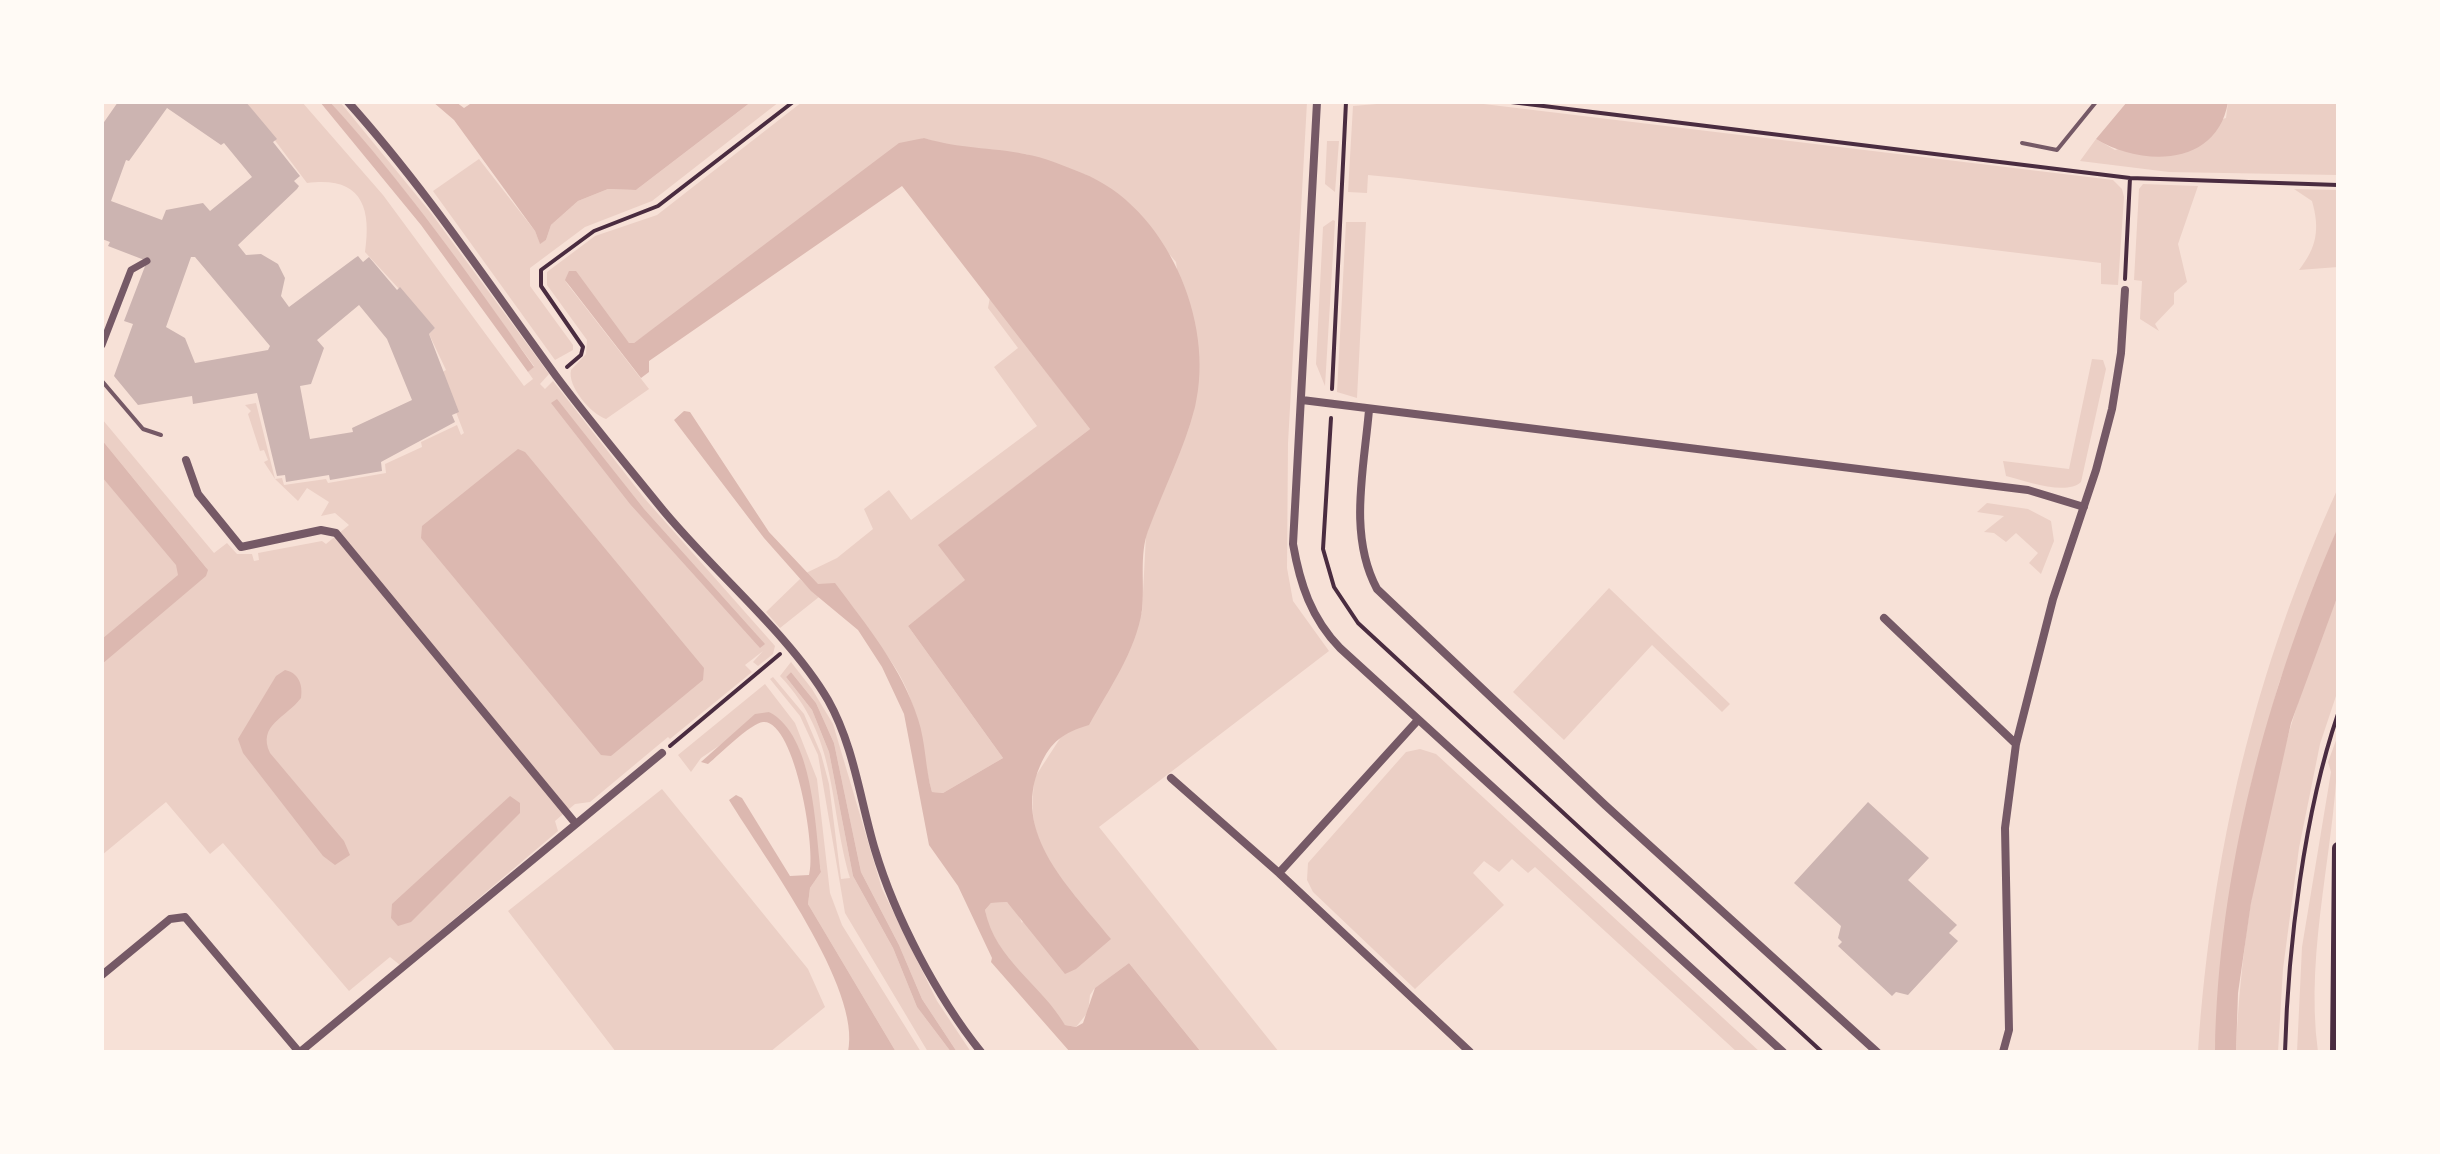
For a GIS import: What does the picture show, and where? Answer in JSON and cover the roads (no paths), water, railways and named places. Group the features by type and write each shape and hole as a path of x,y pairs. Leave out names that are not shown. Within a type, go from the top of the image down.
{"main road":[{"path":"2336,1052 2338,848"}],"street":[{"path":"348,102 384,142 489,280 556,376 664,512 788,647 826,697 844,732 875,852 896,906 959,1025 981,1052"},
{"path":"1317,102 1293,544 1305,595 1324,632 1779,1050"},
{"path":"102,345 131,270 147,261"},
{"path":"2003,1052 2009,1030 2005,828 2016,744 2053,599 2112,409 2121,353 2125,290"},
{"path":"1302,400 2028,490 2084,507"},
{"path":"1369,410 1361,547 1366,569 1377,589 1605,805 1877,1052"},
{"path":"186,460 198,494 241,547 321,530 336,533 576,824"},
{"path":"1884,618 2016,744"},
{"path":"1279,873 1418,720"},
{"path":"102,975 170,919 185,917 300,1052 662,753"},
{"path":"1171,778 1279,873 1470,1052"}],"lane":[{"path":"2022,143 2057,150 2096,102"},
{"path":"102,381 143,429 161,435"}]}
